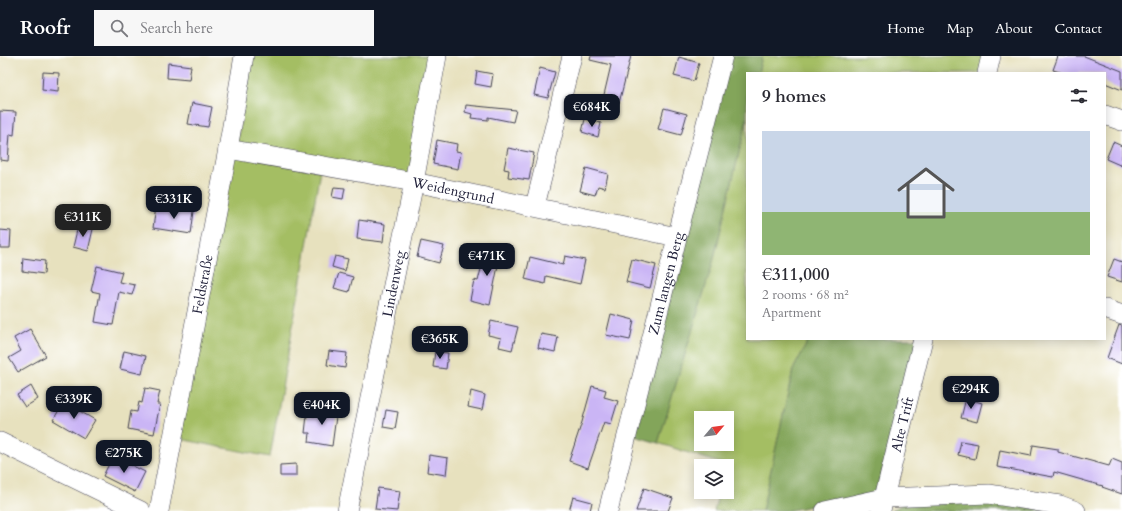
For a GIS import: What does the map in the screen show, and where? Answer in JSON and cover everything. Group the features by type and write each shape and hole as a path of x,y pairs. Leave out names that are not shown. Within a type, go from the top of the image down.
{"street":[{"name":"Feldstraße","path":"159,511 228,149 244,56"},
{"name":"Lindenweg","path":"347,511 414,182 437,56"},
{"path":"535,206 572,56"},
{"name":"Zum langen Berg","path":"608,511 723,56"},
{"path":"1106,115 1122,121"},
{"name":"Weidengrund","path":"228,149 414,182 535,206 677,237"},
{"path":"1106,309 1122,315"},
{"name":"Alte Trift","path":"883,504 922,340"},
{"path":"0,442 142,511"},
{"path":"825,511 989,494 1060,505 1076,511"}],"green space":[{"path":"253,56 431,56 410,176 236,146"},
{"path":"723,56 762,56 758,72 746,72 746,123 713,262 658,443 631,435"},
{"path":"762,56 991,56 987,72 758,72"},
{"path":"746,123 746,340 808,340 793,370 762,511 714,511 717,499 734,499 734,459 707,459 658,443 713,262"},
{"path":"234,153 320,171 270,457 175,438"},
{"path":"808,340 920,340 876,494 786,511 762,511 793,370"},
{"path":"990,501 1052,511 891,511 903,504"}],"building":[{"path":"591,56 631,56 619,103 603,99 611,65 590,60"},
{"path":"1058,56 1084,56 1122,71 1122,90 1106,83 1106,72 1060,72 1053,70"},
{"path":"679,57 699,63 694,81 674,76"},
{"path":"168,63 191,66 189,80 167,78"},
{"path":"540,68 555,72 548,98 534,95"},
{"path":"477,71 493,74 491,87 475,84"},
{"path":"43,72 59,73 58,92 42,90"},
{"path":"192,103 212,107 208,127 188,124"},
{"path":"466,105 516,110 513,122 488,117 488,120 471,118 472,114 465,112"},
{"path":"664,108 687,114 681,135 658,129"},
{"path":"0,111 16,112 14,135 10,134 8,161 0,160"},
{"path":"585,119 601,123 598,137 582,132"},
{"path":"437,140 457,144 456,151 461,152 458,169 433,164"},
{"path":"1113,142 1122,146 1122,166 1106,159"},
{"path":"508,148 534,153 529,180 508,177 509,170 504,169"},
{"path":"586,168 608,174 605,188 598,186 595,195 580,191"},
{"path":"334,187 345,188 343,199 332,197"},
{"path":"156,206 194,211 191,234 153,228"},
{"path":"359,220 385,224 383,242 357,239"},
{"path":"78,226 93,229 88,251 73,247"},
{"path":"0,230 11,231 10,248 0,248"},
{"path":"421,241 444,246 439,263 417,257"},
{"path":"486,249 505,254 502,267 498,266 490,305 470,300 474,280 478,281"},
{"path":"335,256 348,259 345,271 332,267"},
{"path":"565,256 585,260 580,284 546,276 545,284 525,279 530,257 563,265"},
{"path":"23,258 45,261 44,274 22,271"},
{"path":"632,259 656,265 650,288 626,282"},
{"path":"1114,259 1122,262 1122,282 1107,277"},
{"path":"97,266 122,272 119,282 135,285 132,295 119,292 113,325 95,322 100,293 91,291"},
{"path":"339,273 353,277 349,292 334,288"},
{"path":"611,314 634,320 630,340 606,335"},
{"path":"491,321 518,327 512,350 499,347 501,338 488,335"},
{"path":"1119,325 1122,326 1122,364 1107,358"},
{"path":"30,329 46,356 18,372 9,358 21,351 14,338"},
{"path":"541,334 558,337 555,352 538,348"},
{"path":"124,351 146,356 142,374 120,369"},
{"path":"329,351 347,353 345,368 327,365"},
{"path":"435,351 448,353 446,369 433,367"},
{"path":"31,386 38,399 25,407 17,395"},
{"path":"592,386 606,390 604,397 618,401 611,424 604,422 588,468 569,461"},
{"path":"145,388 160,391 157,404 160,404 154,434 128,429 131,411 137,412 139,402 142,403"},
{"path":"471,391 485,395 482,410 468,407"},
{"path":"966,398 982,403 977,422 961,418"},
{"path":"64,402 95,420 84,438 53,420"},
{"path":"317,406 337,409 332,446 309,442 310,433 305,433 307,415 315,416"},
{"path":"386,410 398,412 395,429 383,427"},
{"path":"961,441 978,444 975,459 958,455"},
{"path":"1033,445 1058,449 1058,452 1109,466 1112,459 1122,463 1122,494 1102,487 1103,486 1054,472 1053,477 997,467 1000,450 1031,456"},
{"path":"429,455 448,458 446,475 427,472"},
{"path":"113,456 145,472 135,492 103,476"},
{"path":"296,464 296,476 280,476 280,465"},
{"path":"378,488 400,491 397,511 375,509"},
{"path":"644,488 673,498 668,511 636,511"},
{"path":"573,497 592,502 590,511 569,511"}]}
